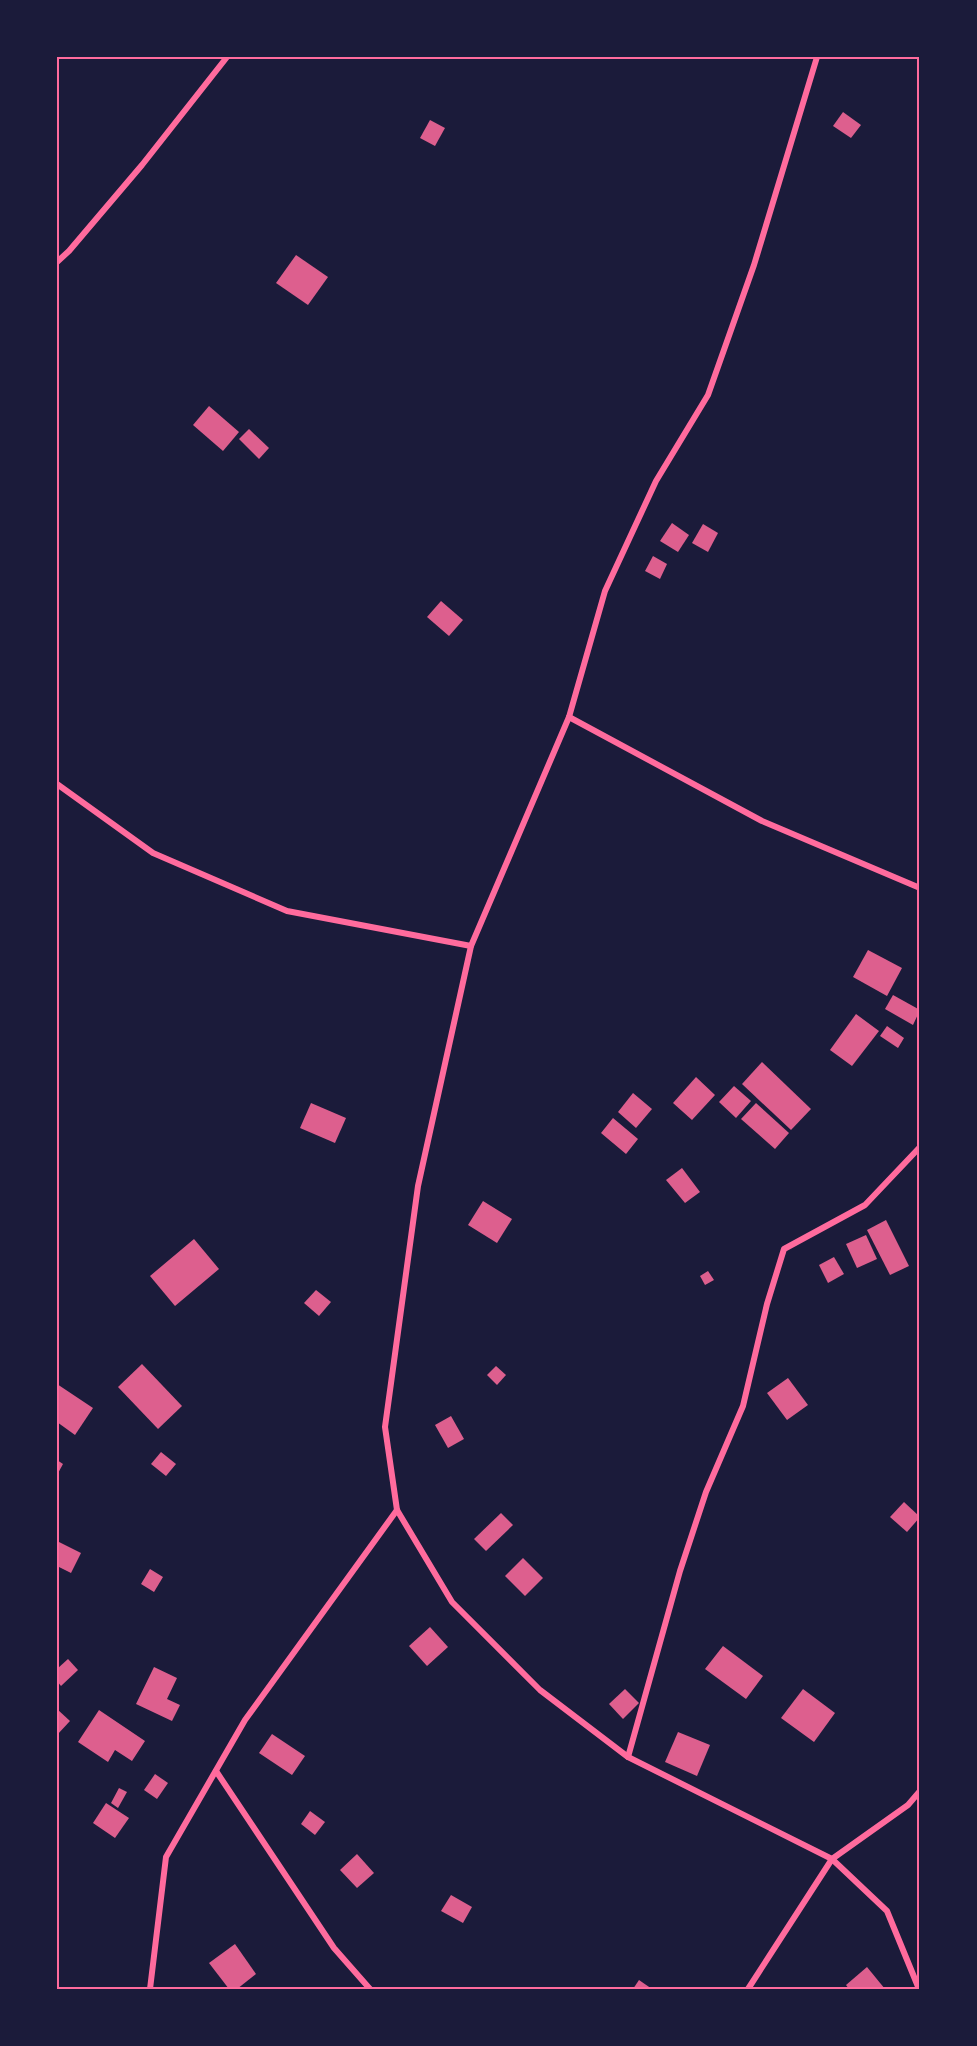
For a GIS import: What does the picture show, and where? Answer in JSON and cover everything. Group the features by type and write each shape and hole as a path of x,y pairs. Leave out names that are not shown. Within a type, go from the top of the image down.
{"street":[{"path":"57,262 142,165 227,57"},
{"path":"817,57 754,265 708,395 656,481 605,591 569,717 471,946 418,1186 385,1427 397,1510 452,1602 540,1690 628,1757 832,1859 887,1911 919,1989"},
{"path":"569,717 762,821 920,888"},
{"path":"57,784 153,853 287,911 471,946"},
{"path":"628,1757 687,1548 706,1492 742,1406 767,1304 784,1250 865,1205 920,1147"},
{"path":"150,1989 166,1857 245,1720 397,1510"},
{"path":"216,1771 334,1948 370,1989"},
{"path":"748,1989 832,1859 908,1805 920,1791"}],"building":[{"path":"843,112 861,125 851,138 833,126"},
{"path":"430,120 445,128 435,146 420,138"},
{"path":"296,255 328,277 308,305 276,283"},
{"path":"209,406 239,432 223,451 193,425"},
{"path":"249,429 269,448 259,459 239,439"},
{"path":"672,523 689,535 678,552 660,541"},
{"path":"703,524 718,533 708,552 692,543"},
{"path":"653,556 667,564 660,579 645,571"},
{"path":"441,601 463,620 449,636 427,617"},
{"path":"868,950 902,968 887,996 853,977"},
{"path":"893,995 920,1010 913,1025 885,1009"},
{"path":"856,1014 879,1031 852,1066 830,1050"},
{"path":"887,1026 904,1038 898,1048 880,1036"},
{"path":"762,1062 811,1109 791,1130 742,1084"},
{"path":"696,1077 715,1095 692,1120 673,1103"},
{"path":"734,1086 751,1101 736,1118 719,1102"},
{"path":"633,1093 652,1109 636,1128 618,1112"},
{"path":"311,1103 346,1118 335,1143 300,1128"},
{"path":"756,1103 789,1133 775,1149 741,1119"},
{"path":"613,1118 638,1139 626,1154 601,1133"},
{"path":"682,1168 700,1192 685,1203 666,1180"},
{"path":"483,1201 512,1219 497,1243 468,1225"},
{"path":"886,1220 909,1266 890,1275 867,1230"},
{"path":"866,1235 877,1259 857,1268 846,1244"},
{"path":"194,1239 219,1269 175,1306 150,1276"},
{"path":"834,1257 844,1274 828,1283 819,1265"},
{"path":"708,1271 714,1280 705,1285 700,1276"},
{"path":"316,1290 331,1302 319,1316 304,1303"},
{"path":"142,1364 182,1406 158,1429 118,1387"},
{"path":"496,1366 506,1375 497,1385 487,1375"},
{"path":"788,1378 808,1405 787,1420 767,1393"},
{"path":"57,1384 93,1408 75,1435 57,1422"},
{"path":"451,1416 464,1439 448,1448 435,1425"},
{"path":"161,1452 176,1464 166,1476 151,1464"},
{"path":"57,1460 63,1464 57,1475"},
{"path":"904,1502 920,1517 907,1532 890,1517"},
{"path":"501,1513 513,1525 486,1551 474,1539"},
{"path":"57,1541 81,1553 71,1573 57,1566"},
{"path":"523,1558 543,1578 525,1596 505,1576"},
{"path":"150,1569 163,1577 154,1592 141,1584"},
{"path":"430,1627 448,1647 427,1666 409,1646"},
{"path":"723,1646 763,1676 746,1699 705,1669"},
{"path":"68,1659 78,1670 61,1686 57,1681 57,1669"},
{"path":"154,1667 177,1678 167,1699 180,1705 172,1721 136,1704"},
{"path":"625,1689 639,1703 623,1719 609,1704"},
{"path":"803,1689 835,1713 814,1742 781,1718"},
{"path":"57,1709 70,1721 57,1735"},
{"path":"99,1710 145,1741 132,1761 115,1750 108,1762 78,1742"},
{"path":"678,1732 710,1745 697,1776 665,1762"},
{"path":"272,1734 305,1756 292,1775 259,1753"},
{"path":"155,1774 168,1783 157,1799 144,1790"},
{"path":"119,1788 127,1792 118,1808 111,1803"},
{"path":"106,1803 129,1818 115,1838 93,1823"},
{"path":"310,1811 325,1822 315,1835 301,1824"},
{"path":"357,1854 374,1873 357,1888 340,1870"},
{"path":"451,1895 472,1907 463,1923 441,1911"},
{"path":"235,1944 256,1974 237,1989 229,1989 209,1963"},
{"path":"867,1967 885,1989 849,1989 846,1985"},
{"path":"639,1980 652,1989 633,1989"}]}
